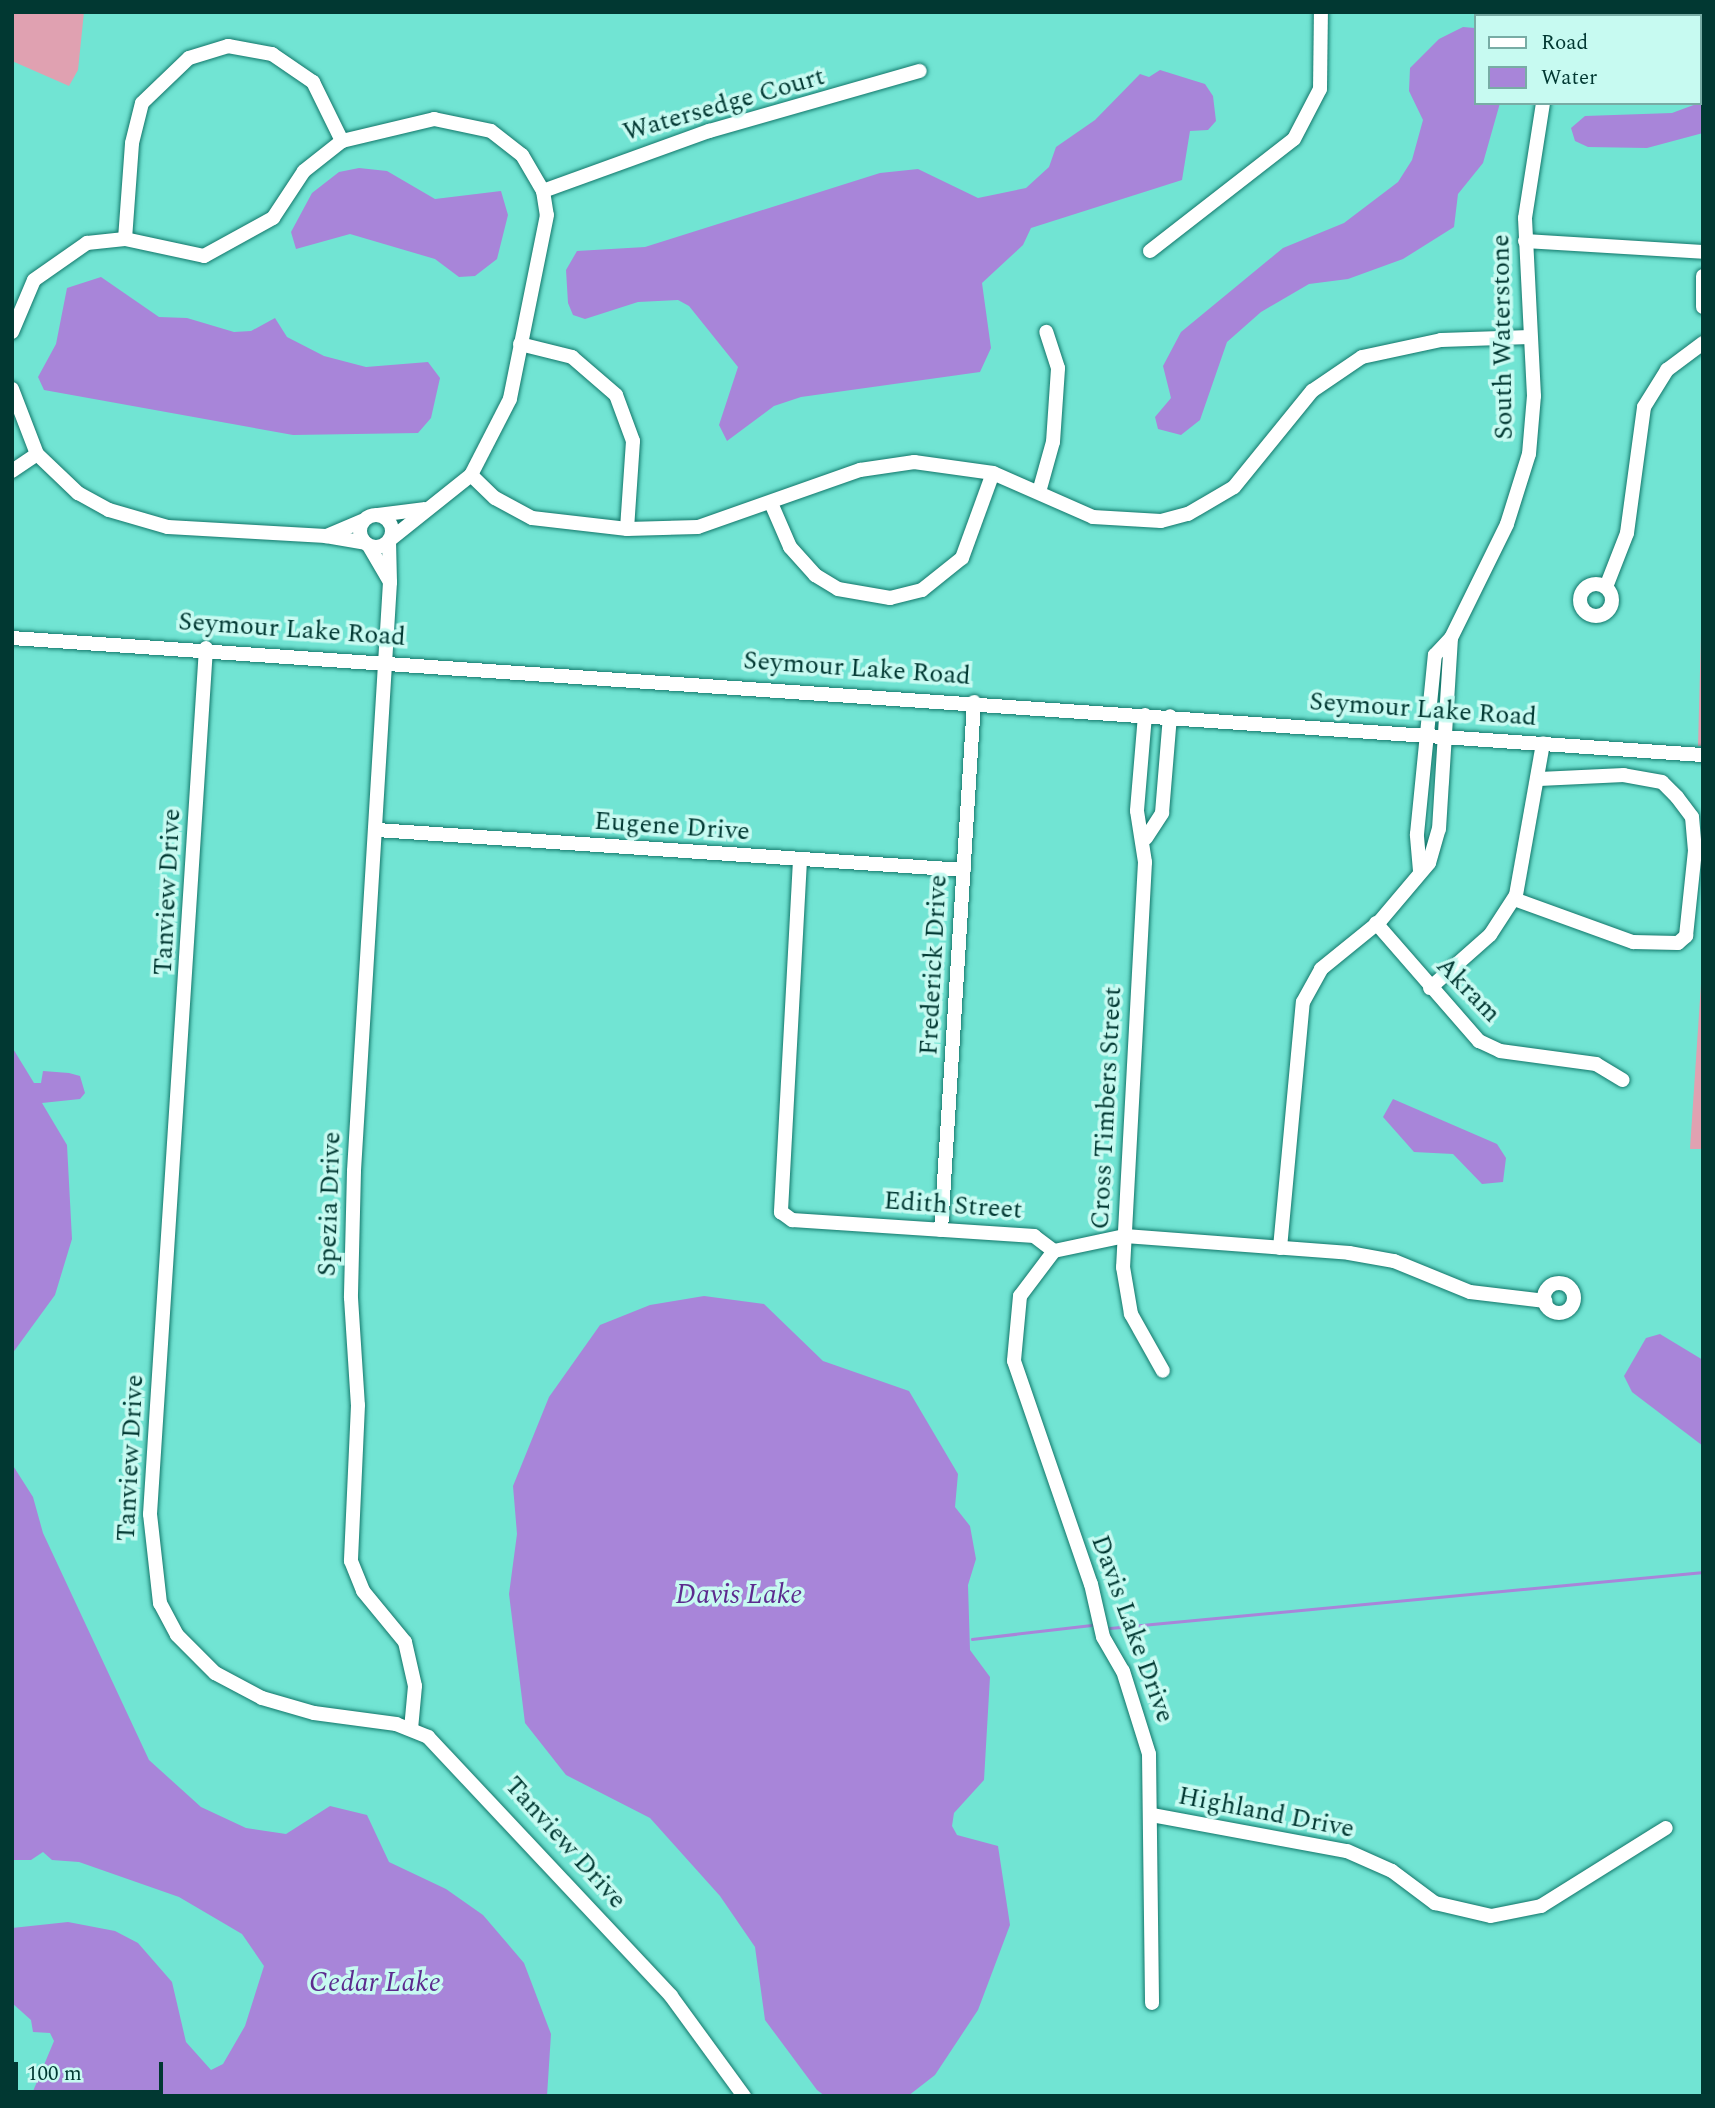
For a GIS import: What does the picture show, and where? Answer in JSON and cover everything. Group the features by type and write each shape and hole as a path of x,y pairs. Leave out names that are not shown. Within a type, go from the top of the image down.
{"street":[{"path":"1150,251 1294,139 1320,89 1321,12"},
{"path":"125,240 132,143 142,103 189,58 228,47 272,54 313,82 342,141"},
{"name":"Watersedge Court","path":"543,191 687,138 920,71"},
{"name":"South Waterstone","path":"1420,871 1417,834 1435,655 1451,638 1521,488 1533,428 1525,241 1543,105"},
{"path":"12,332 24,295 52,264 87,243 125,240 182,255 222,250 274,218 304,171 342,141 434,119 472,123 522,155 543,191 545,240 502,421 471,475 425,509 390,540 367,544 326,536 134,520 78,493 37,454 12,389"},
{"path":"1525,241 1703,252"},
{"path":"1703,276 1703,307"},
{"path":"1039,492 1053,442 1058,368 1046,332"},
{"path":"471,475 495,498 532,518 627,529 698,527 886,465 940,464 993,473 1115,520 1188,514 1234,487 1302,400 1350,364 1415,344 1530,337"},
{"path":"520,344 572,357 616,395 633,441 627,529"},
{"path":"1606,587 1627,533 1644,407 1667,370 1703,344"},
{"path":"12,471 37,454"},
{"path":"771,503 790,547 815,575 838,589 890,598 922,590 962,558 993,473"},
{"path":"326,536 378,515 425,509"},
{"path":"378,515 388,521 390,540"},
{"path":"362,521 367,544 390,582"},
{"name":"Spezia Drive","path":"390,540 387,660 354,1171 351,1298 358,1405 351,1561 363,1591 405,1642 415,1686 411,1729"},
{"name":"Seymour Lake Road","path":"12,638 387,660 1701,755"},
{"name":"South Waterstone","path":"1280,1248 1303,1002 1321,969 1376,923 1429,863 1439,829 1447,736 1451,638"},
{"name":"Tanview Drive","path":"206,648 150,1553 160,1603 177,1635 215,1672 262,1698 314,1713 411,1729 475,1781 671,1996 744,2096"},
{"name":"Frederick Drive","path":"941,1230 974,702"},
{"name":"Cross Timbers Street","path":"1145,715 1137,811 1146,838 1125,1236 1131,1314 1163,1371"},
{"name":"Cross Timbers Street","path":"1146,838 1162,813 1170,716"},
{"path":"1430,988 1490,936 1514,899 1539,779 1543,743"},
{"path":"1514,899 1633,942 1685,939 1695,850 1692,817 1677,797 1662,782 1624,775 1539,779"},
{"name":"Eugene Drive","path":"377,830 964,870"},
{"name":"Edith Street","path":"800,860 781,1212 792,1220 1034,1236 1054,1251"},
{"name":"Akram","path":"1376,923 1430,988 1489,1046 1597,1064 1623,1080"},
{"path":"1054,1251 1125,1236 1376,1256 1470,1292 1545,1301"},
{"name":"Davis Lake Drive","path":"1054,1251 1020,1296 1014,1361 1091,1584 1103,1637 1123,1671 1143,1728 1152,1815 1152,2003"},
{"name":"Highland Drive","path":"1152,1815 1347,1851 1392,1871 1435,1903 1491,1916 1541,1906 1666,1828"}],"shaded area":[{"path":"12,12 84,12 78,70 69,86 12,61"},
{"path":"1703,558 1703,746 1698,746"},
{"path":"1703,954 1703,1149 1690,1149"}],"water":[{"path":"1463,27 1474,28 1474,105 1499,105 1483,163 1458,194 1454,227 1403,259 1348,279 1309,284 1261,312 1227,342 1200,420 1181,435 1158,429 1155,417 1171,398 1163,366 1181,332 1283,248 1344,223 1398,182 1412,160 1423,120 1409,91 1410,68 1439,39"},
{"path":"1703,40 1703,133 1647,148 1588,147 1575,141 1571,128 1585,116 1672,113 1701,105"},
{"path":"1160,70 1205,84 1213,96 1216,121 1208,130 1190,131 1182,180 1031,228 1023,245 982,283 991,348 980,372 801,397 774,406 727,441 719,425 738,367 689,306 678,300 638,302 585,319 573,315 568,303 566,270 577,251 645,247 880,173 918,169 978,198 1026,188 1049,167 1056,147 1095,120 1140,74 1149,77"},
{"path":"359,168 387,171 435,199 501,191 508,215 497,259 475,276 459,277 435,259 350,234 296,249 291,232 312,193 339,172"},
{"path":"101,277 159,317 187,318 234,332 251,331 275,318 287,337 324,356 366,367 428,362 440,378 431,418 418,433 293,435 44,390 38,377 56,344 67,288"},
{"path":"12,1047 34,1083 41,1083 43,1071 69,1073 80,1076 85,1093 80,1099 42,1103 67,1145 72,1239 55,1295 12,1354"},
{"path":"1393,1099 1497,1144 1506,1158 1503,1182 1482,1184 1453,1154 1414,1152 1383,1117"},
{"name":"Davis Lake","path":"704,1296 764,1304 823,1361 909,1391 958,1474 955,1507 970,1526 976,1559 968,1585 970,1650 990,1677 984,1780 954,1813 952,1826 957,1835 998,1846 1010,1925 978,2010 935,2075 908,2096 825,2096 817,2090 765,2020 755,1947 720,1896 650,1818 566,1775 525,1723 509,1594 517,1534 513,1486 549,1397 600,1325 650,1305"},
{"path":"1660,1334 1703,1360 1703,1446 1632,1392 1624,1376 1646,1338"},
{"name":"Cedar Lake","path":"12,1464 33,1497 43,1533 149,1760 201,1807 246,1828 286,1834 330,1806 367,1815 389,1862 446,1889 483,1915 524,1963 551,2034 547,2096 31,2096 54,2041 50,2033 33,2032 31,2020 12,2003 12,1928 68,1922 115,1931 138,1943 172,1982 186,2042 211,2070 223,2064 245,2026 264,1966 242,1934 179,1897 79,1862 52,1860 43,1852 31,1860 12,1860"}],"waterway":[{"path":"1110,1628 1703,1572"},
{"path":"972,1639 1091,1625"}]}
